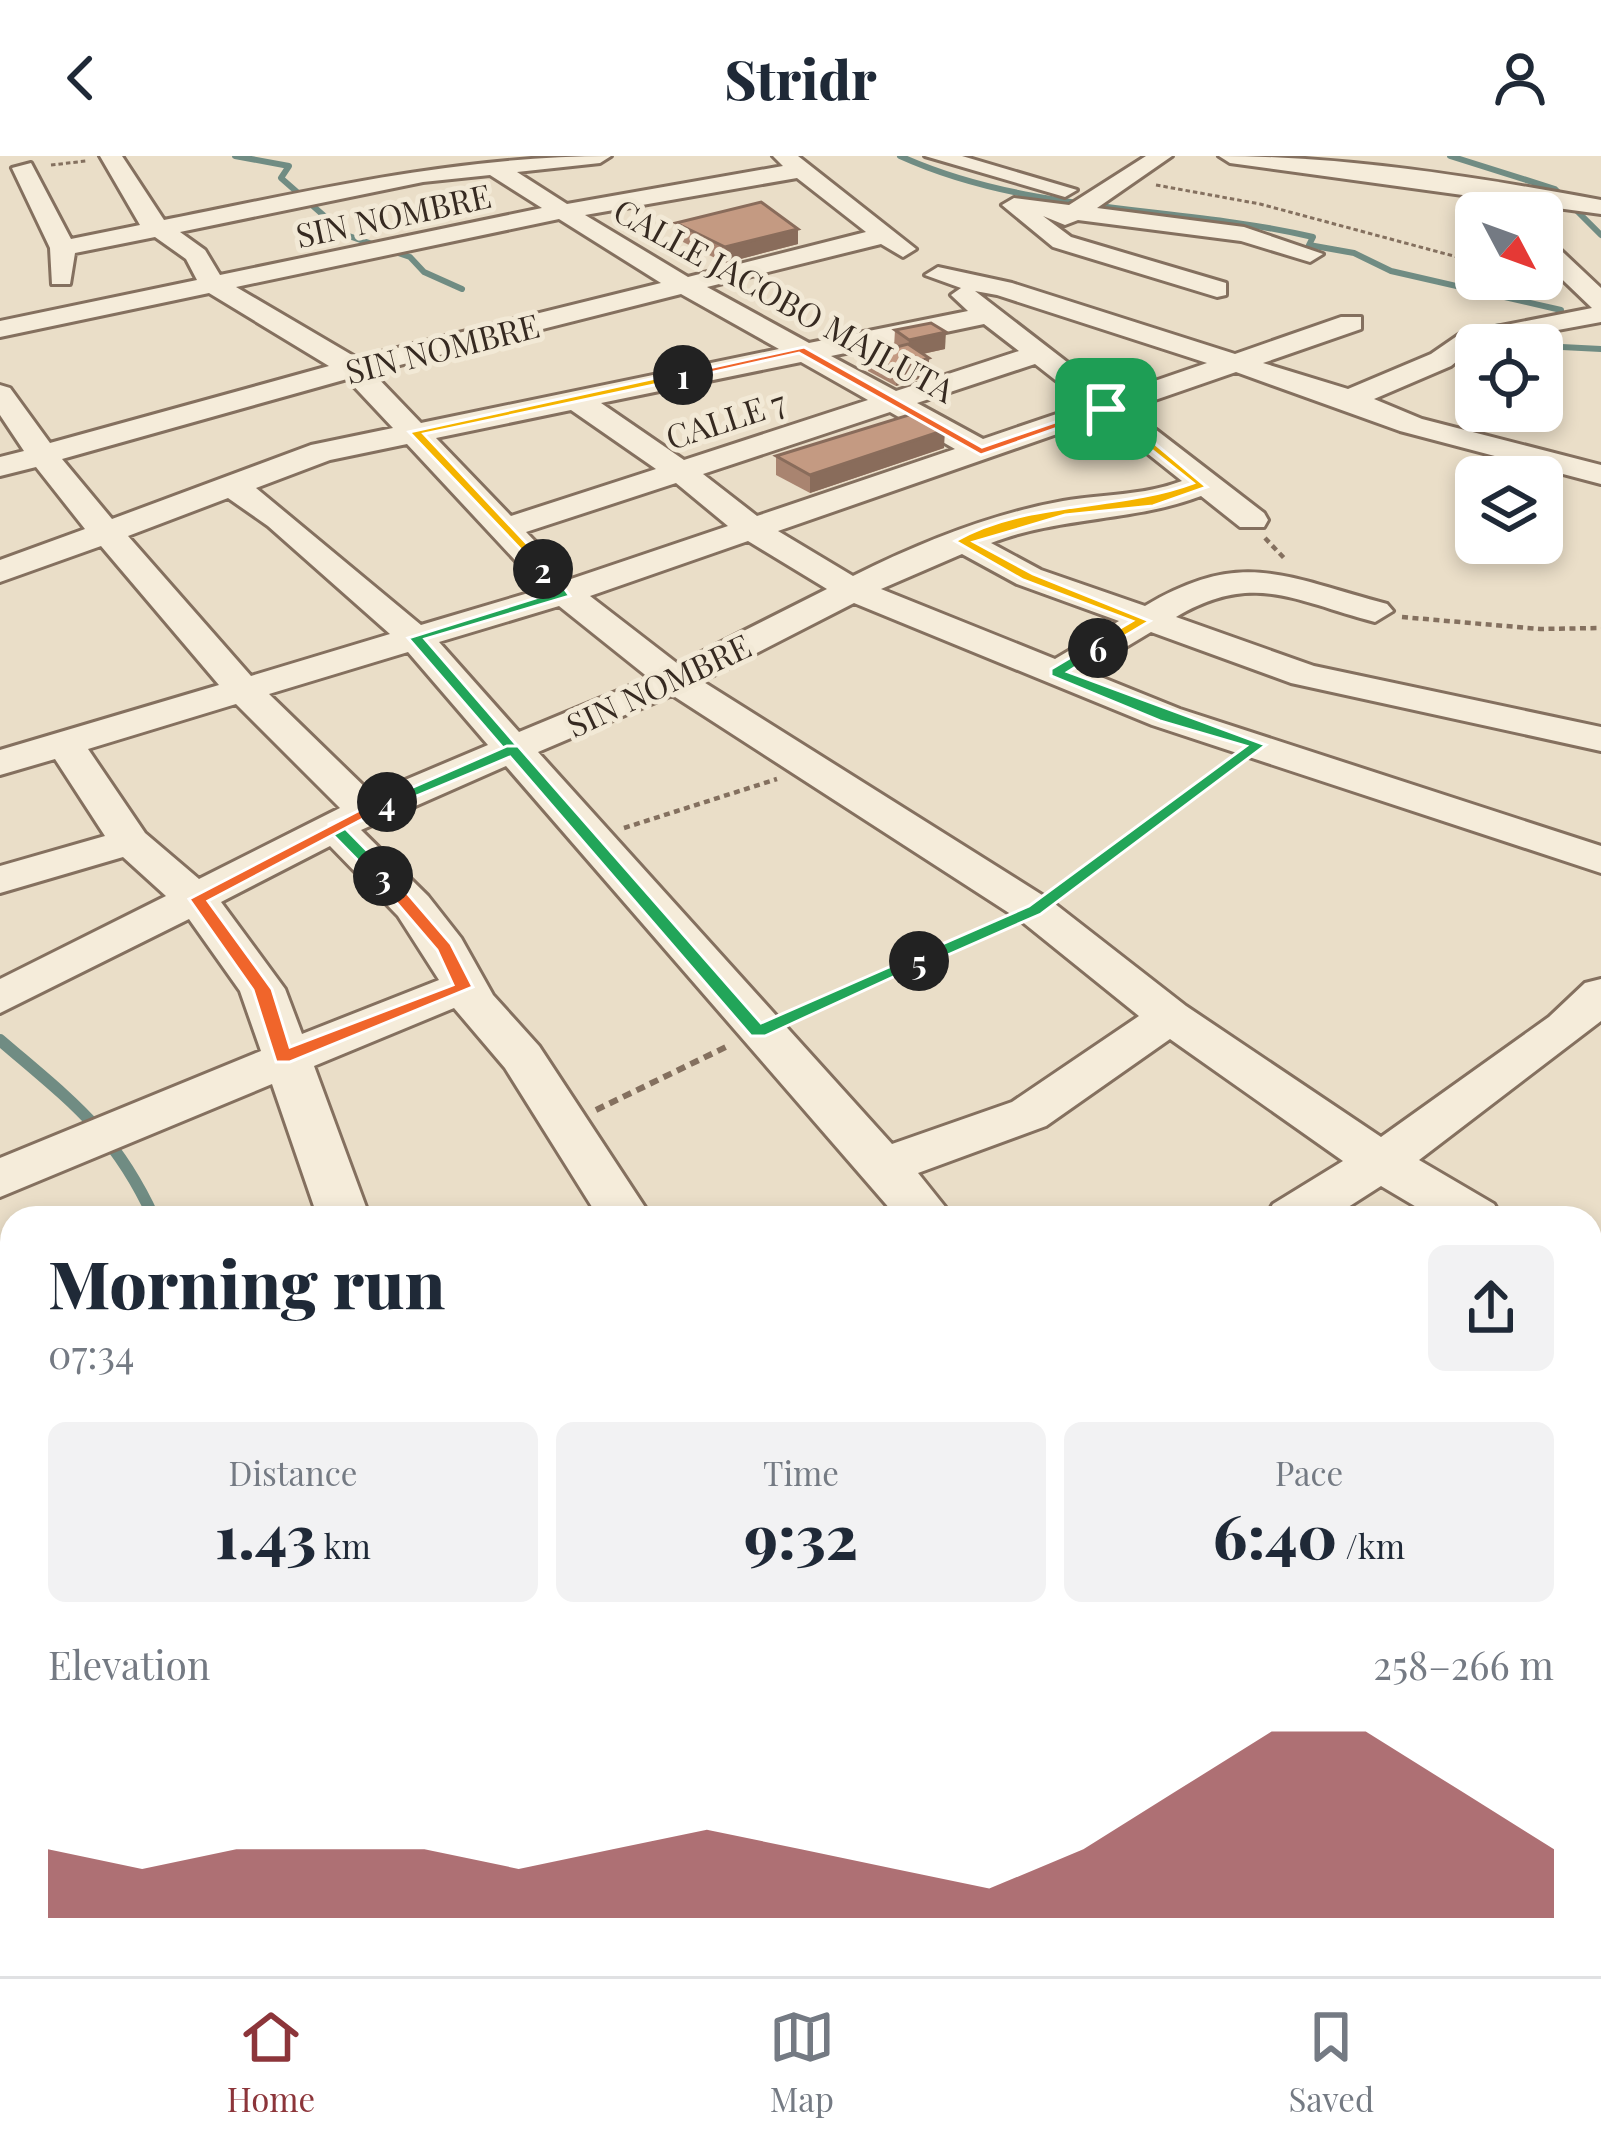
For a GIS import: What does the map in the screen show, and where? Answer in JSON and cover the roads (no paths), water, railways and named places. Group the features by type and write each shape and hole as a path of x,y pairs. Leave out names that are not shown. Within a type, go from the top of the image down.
{"street":[{"name":"SIN NOMBRE","path":"63,248 423,175 600,156"},
{"path":"936,156 1089,205 1244,234 1310,254 1273,269"},
{"path":"1026,156 1129,181"},
{"path":"1124,331 1226,286 1061,242 1014,206 1089,205 1161,156"},
{"path":"1229,156 1455,193"},
{"name":"SIN NOMBRE","path":"112,157 146,218 196,255 212,284 353,368 565,593 675,680 1035,910 1170,1017 1382,1162 1456,1206"},
{"name":"SIN NOMBRE","path":"0,329 793,163"},
{"path":"793,163 1252,520"},
{"path":"685,165 712,183"},
{"name":"CALLE JACOBO MAJLUTA","path":"494,167 683,285 981,452"},
{"path":"23,168 63,248 61,278 81,312"},
{"path":"1563,205 1601,207"},
{"name":"SIN NOMBRE","path":"0,467 353,368 885,235"},
{"path":"1563,266 1601,302"},
{"path":"938,275 1003,289 1349,399 1475,445 1601,475"},
{"path":"1349,399 1441,360 1470,340 1601,314"},
{"name":"SIN NOMBRE","path":"0,572 110,535 322,452 987,315"},
{"path":"0,763 565,593 1351,323"},
{"name":"CALLE 7","path":"507,528 1036,355"},
{"path":"0,394 69,491 350,819 445,948 464,987 522,1057 617,1206"},
{"path":"575,399 680,471 755,531 852,590 1166,718 1601,860"},
{"name":"SIN NOMBRE","path":"231,484 280,519 416,638 758,1032 917,1206"},
{"name":"SIN NOMBRE","path":"0,998 350,819 675,680 852,590 962,541 1064,511 1153,502 1202,484"},
{"path":"962,541 1028,577 1304,675 1601,739"},
{"path":"1057,673 1197,590 1228,580 1258,580 1375,611"},
{"path":"65,744 130,842 197,899 262,989 339,1206"},
{"path":"0,880 130,842"},
{"path":"0,1178 107,1137 283,1057 464,987"},
{"path":"1310,1206 1382,1162 1566,1028 1601,994"},
{"path":"881,1167 1029,1114 1170,1017"}],"waterway":[{"path":"235,156 289,166 281,178 346,235 410,257 424,272 462,289"},
{"path":"900,156 1000,189 1313,237 1309,245 1354,253 1391,271 1561,310 1558,318 1550,319"},
{"path":"1450,156 1555,189 1601,235"},
{"path":"1563,347 1601,349"},
{"path":"0,1040 89,1119 123,1162 148,1206"}]}
